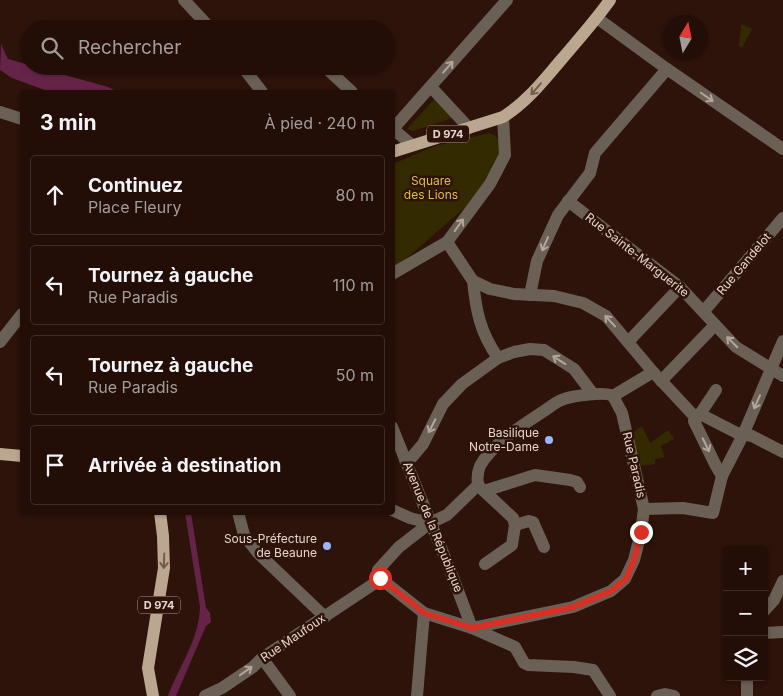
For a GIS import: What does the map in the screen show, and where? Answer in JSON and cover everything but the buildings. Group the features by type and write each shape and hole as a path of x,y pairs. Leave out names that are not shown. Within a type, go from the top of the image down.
{"main road":[{"name":"D 974","path":"395,151 503,116 529,97 597,18 610,0"},
{"path":"0,454 20,456"},
{"name":"D 974","path":"153,696 148,668 164,568 164,536 160,515"}],"street":[{"path":"184,0 203,20"},
{"path":"395,127 507,0"},
{"path":"597,18 783,149"},
{"path":"530,295 537,262 558,215 590,173 596,153 667,69"},
{"path":"250,75 261,90"},
{"path":"334,75 350,90"},
{"path":"431,87 469,128"},
{"path":"0,112 20,118"},
{"path":"395,272 447,242 490,184 505,156 503,116"},
{"name":"D 974","path":"395,131 412,145"},
{"name":"Rue Sainte-Marguerite","path":"568,201 680,287 736,347 777,373"},
{"name":"Rue Gandelot","path":"704,311 783,218"},
{"path":"447,242 473,281 477,315 489,345 498,358"},
{"path":"473,281 490,289 530,295 554,296 583,303 606,316 657,376 698,416 743,435 752,436 783,452"},
{"path":"628,342 680,287"},
{"path":"0,342 20,317"},
{"path":"485,564 512,545 516,525 513,518 481,488 477,476 481,466 513,432 563,399 593,394 610,394 613,396 657,376 715,325"},
{"path":"644,510 683,508 713,513 722,476 777,373 783,341"},
{"path":"405,460 412,456 423,444 443,404 462,384 498,358 514,352 530,349 544,350 574,369 593,394"},
{"path":"716,390 694,421 722,476"},
{"name":"Rue Paradis","path":"472,628 573,607 611,591 626,579 634,560 644,510 622,413 613,396"},
{"name":"Avenue de la République","path":"395,435 472,628"},
{"path":"580,487 577,482 570,480 535,475 481,488 447,515 430,522 399,548 378,570 380,578 424,613 472,628 515,646 524,663 528,665 574,667 593,670 610,696"},
{"path":"395,511 410,518 430,522"},
{"path":"239,515 244,535 258,553 325,617"},
{"path":"516,525 529,521 533,522 544,547"},
{"name":"Rue Maufoux","path":"205,696 222,688 262,658 380,578"},
{"path":"768,607 774,600 783,581"},
{"path":"417,696 424,613"},
{"path":"768,634 783,632"},
{"path":"262,658 290,696"},
{"path":"747,681 747,696"},
{"path":"657,696 665,694 674,696"}],"green space":[{"path":"741,24 752,29 742,48 739,46"},
{"path":"437,96 456,117 413,131 407,129"},
{"name":"Square des Lions","path":"489,133 499,139 500,144 498,160 477,197 395,268 395,163 435,146"},
{"path":"642,426 650,443 668,430 674,439 661,446 665,457 655,459 655,464 641,466 631,434"}],"shaded area":[{"path":"1,44 8,59 20,62 20,75 65,75 114,90 45,90 12,78 0,70"},
{"path":"185,515 191,515 206,608 210,613 211,622 206,626 176,696 168,696 196,631 200,607"}],"place":[{"name":"Basilique Notre-Dame","path":"549,440"},
{"name":"Sous-Préfecture de Beaune","path":"327,546"}],"route":[{"path":"380,578 424,613 472,628 573,607 611,591 626,579 634,560 641,532"}]}
